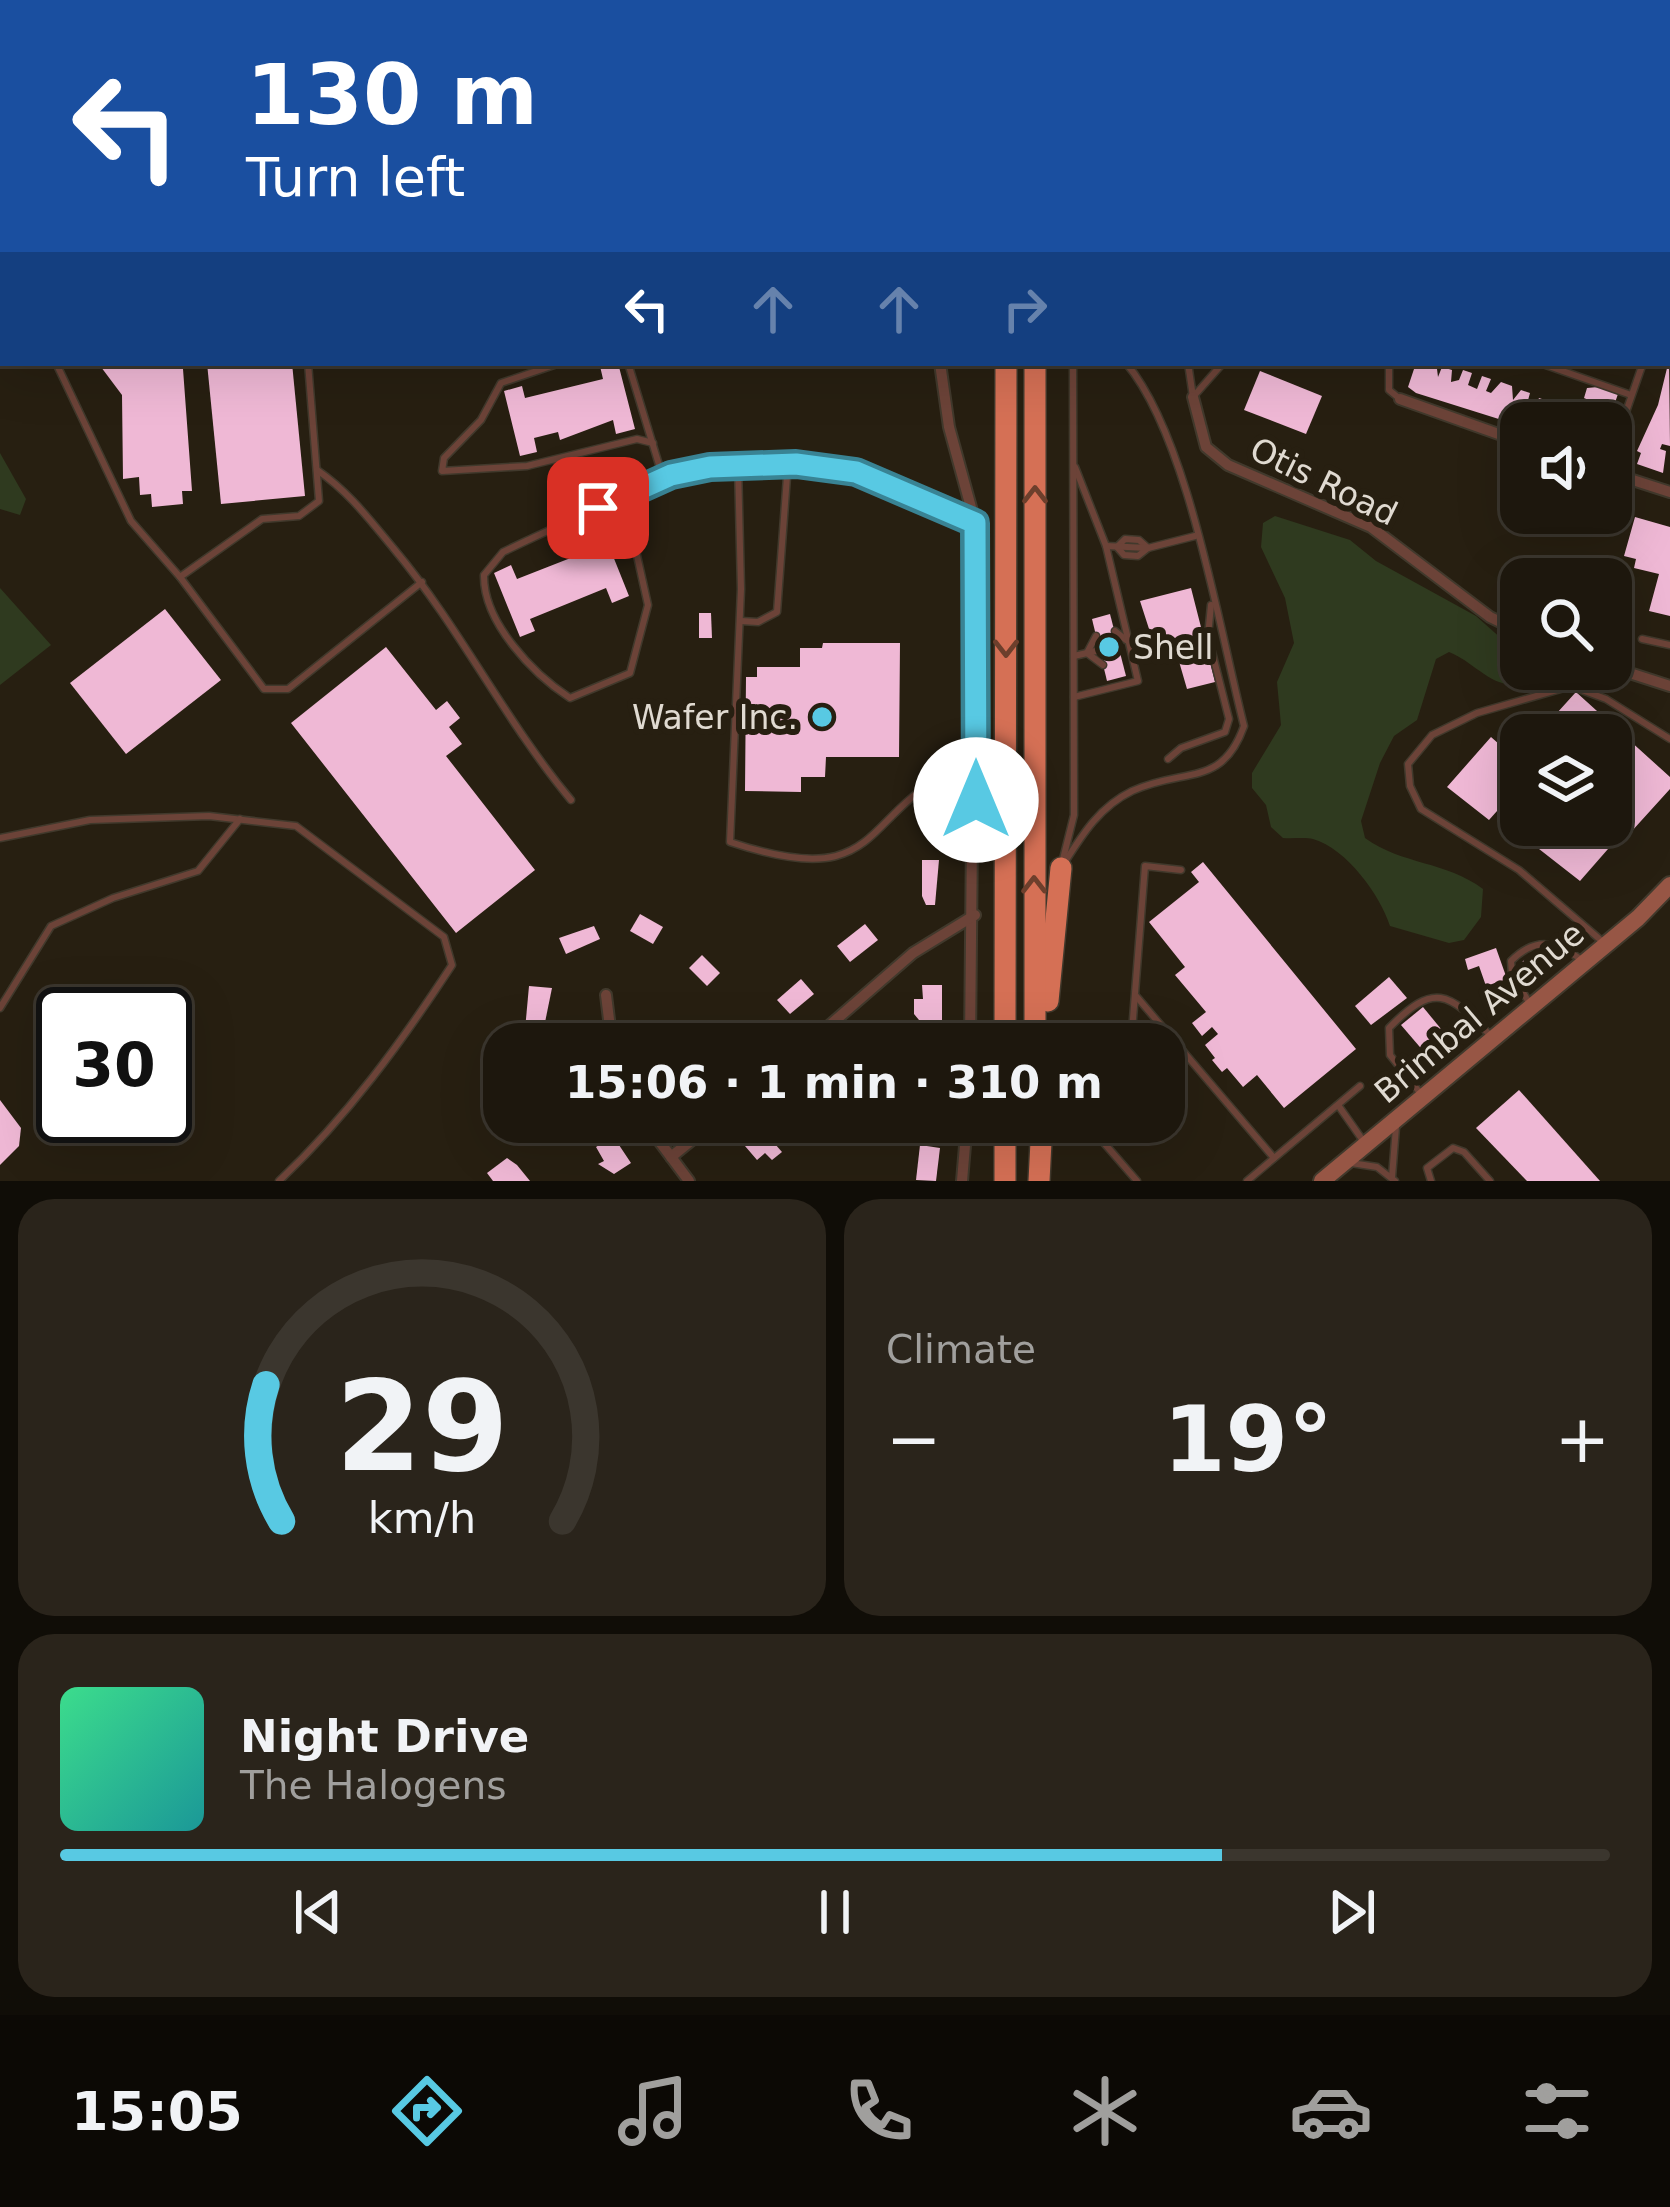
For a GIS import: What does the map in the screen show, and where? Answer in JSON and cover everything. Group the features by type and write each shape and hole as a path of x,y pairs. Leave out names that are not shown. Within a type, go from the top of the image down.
{"highway":[{"path":"1005,1023 1006,366"},
{"path":"1035,366 1035,1023"},
{"path":"1048,1023 1061,868"},
{"path":"990,1181 1000,1143"},
{"path":"1005,1143 1005,1181"},
{"path":"1037,1181 1038,1143"}],"main road":[{"name":"Brimbal Avenue","path":"1322,1181 1533,1007 1670,884"}],"street":[{"path":"940,366 949,427 975,523 971,1023"},
{"name":"Otis Road","path":"1193,398 1206,447 1228,465 1371,527 1500,622"},
{"path":"1400,400 1500,435"},
{"path":"1632,479 1670,492"},
{"path":"1632,674 1670,686"},
{"path":"832,1023 914,953 975,916"},
{"path":"606,995 609,1023"},
{"path":"661,1143 689,1181"},
{"path":"671,1157 688,1143"},
{"path":"962,1181 965,1143"}],"lane":[{"path":"57,366 131,521 180,577 264,689 288,688 422,582"},
{"path":"180,577 262,519 299,516 319,501 308,366"},
{"path":"551,366 500,383 481,420 444,458 442,471 527,466 638,440 653,442"},
{"path":"629,366 663,478"},
{"path":"1061,868 1074,815 1073,366"},
{"path":"1061,868 1095,816 1129,793 1217,769 1233,758 1244,726 1163,422 1150,391 1129,366"},
{"path":"1188,366 1193,398"},
{"path":"1193,398 1220,366"},
{"path":"1389,366 1389,391 1400,400"},
{"path":"1556,366 1631,395"},
{"path":"1629,402 1641,366"},
{"path":"624,497 648,605 630,673 570,698 514,645 491,605 484,575 503,552 663,478 738,465 788,464 856,472 975,523"},
{"path":"740,621 758,622 777,612 788,464"},
{"path":"1073,464 1106,546 1138,681 1074,697"},
{"path":"738,465 740,621 730,842 794,859 839,857 892,822 941,774 976,762"},
{"path":"317,470 346,489 422,582 491,680 512,723 571,800"},
{"path":"1106,546 1138,556 1148,548 1195,536"},
{"path":"1168,759 1181,748 1215,739 1229,719 1208,636 1212,601"},
{"path":"1114,631 1129,642"},
{"path":"1087,653 1096,637"},
{"path":"1642,640 1670,645"},
{"path":"1118,645 1129,642"},
{"path":"1122,660 1129,642"},
{"path":"1074,656 1100,650"},
{"path":"1087,653 1103,665"},
{"path":"1606,944 1519,870 1421,809 1410,786 1408,764 1432,735 1477,713 1571,686 1606,699 1670,739"},
{"path":"0,838 90,820 241,818 296,826 445,937 452,965 359,1096 279,1181"},
{"path":"0,1008 51,926 113,898 198,871 241,818"},
{"path":"1134,1023 1145,866 1181,870"},
{"path":"1533,1007 1512,974 1511,961 1523,949 1538,942 1561,945 1585,962"},
{"path":"1136,995 1274,1158"},
{"path":"1423,1096 1390,1055 1389,1028 1414,1002 1434,995 1459,1003 1492,1037"},
{"path":"1247,1181 1360,1086"},
{"path":"1337,1105 1366,1145"},
{"path":"1344,1163 1363,1162 1394,1179 1398,1118"},
{"path":"1104,1143 1137,1181"},
{"path":"1431,1181 1427,1168 1453,1148 1464,1152 1490,1181"}],"green space":[{"path":"0,453 26,499 20,515 0,509"},
{"path":"1275,516 1350,540 1376,561 1476,616 1500,637 1500,682 1449,652 1436,659 1417,720 1394,736 1361,821 1365,838 1379,847 1454,873 1483,889 1481,917 1464,940 1449,943 1390,926 1379,901 1350,863 1313,839 1283,838 1271,827 1266,805 1252,788 1252,773 1281,725 1277,682 1294,643 1285,598 1261,547 1263,523"},
{"path":"0,588 51,645 0,685"}],"building":[{"path":"100,366 183,369 192,491 182,491 183,504 152,507 151,494 140,495 139,477 123,479 122,395"},
{"path":"207,366 292,366 305,496 221,504"},
{"path":"600,366 619,366 635,429 616,434 613,420 560,440 558,432 534,438 537,452 520,456 504,391 522,386 525,398 603,379"},
{"path":"1415,366 1437,369 1438,377 1442,367 1452,370 1451,382 1459,380 1463,370 1472,373 1468,385 1477,389 1482,376 1491,379 1486,391 1491,393 1501,382 1512,386 1513,400 1521,390 1530,393 1528,402 1500,402 1500,419 1408,387"},
{"path":"1669,366 1670,446 1662,444 1660,449 1666,451 1663,473 1637,464 1641,453 1637,451"},
{"path":"1260,371 1322,396 1306,434 1244,410"},
{"path":"1587,388 1618,394 1615,402 1593,402 1584,398"},
{"path":"1635,517 1670,527 1670,616 1649,611 1659,574 1634,568 1636,559 1624,556"},
{"path":"603,531 629,596 612,603 606,588 530,619 535,631 520,637 494,573 511,565 517,579 591,550 586,538"},
{"path":"1191,588 1215,682 1187,689 1178,658 1160,663 1140,601"},
{"path":"165,609 221,680 126,754 70,683"},
{"path":"699,613 711,613 712,638 699,638"},
{"name":"Shell","path":"1110,614 1126,676 1107,681 1092,619"},
{"name":"Wafer Inc.","path":"823,643 900,643 899,757 826,757 825,777 801,777 801,792 745,791 746,677 757,677 757,667 800,667 800,648 822,648"},
{"path":"386,647 436,710 447,701 460,718 449,727 462,744 446,756 535,870 456,933 291,723"},
{"path":"1576,692 1600,714 1556,714"},
{"path":"1491,737 1500,745 1500,808 1489,820 1447,787"},
{"path":"1632,743 1670,777 1670,789 1632,831"},
{"path":"1535,846 1611,846 1580,881"},
{"path":"922,860 939,860 935,905 926,905 922,896"},
{"path":"1203,862 1356,1049 1284,1108 1257,1075 1243,1087 1227,1068 1222,1072 1212,1060 1205,1045 1218,1034 1212,1027 1202,1036 1192,1023 1206,1012 1175,975 1185,967 1149,922 1199,882 1191,872"},
{"path":"640,914 663,927 653,944 630,931"},
{"path":"865,924 878,940 850,962 837,946"},
{"path":"594,926 600,939 566,954 559,938"},
{"path":"1496,948 1507,979 1486,986 1479,966 1468,970 1465,959"},
{"path":"1533,953 1544,965 1527,980 1516,967"},
{"path":"702,955 720,973 707,986 689,968"},
{"path":"1389,977 1407,998 1371,1025 1355,1006"},
{"path":"801,979 814,994 790,1014 777,1000"},
{"path":"922,985 942,985 942,1020 919,1020 914,1014 914,999 923,999"},
{"path":"529,986 552,988 545,1023 526,1023"},
{"path":"1423,1007 1446,1035 1425,1053 1401,1025"},
{"path":"1519,1090 1600,1181 1527,1181 1476,1128"},
{"path":"0,1100 21,1128 19,1146 0,1165"},
{"path":"618,1143 631,1163 614,1174 598,1164 604,1161 596,1147"},
{"path":"776,1143 782,1152 772,1160 765,1153 757,1160 745,1146"},
{"path":"920,1145 940,1148 936,1181 916,1180"},
{"path":"507,1158 530,1181 493,1181 487,1173"}],"place":[{"name":"Shell","path":"1109,647"},
{"name":"Wafer Inc.","path":"822,717"}],"route":[{"path":"598,508 671,475 710,467 796,464 856,472 975,523 976,800"}]}
